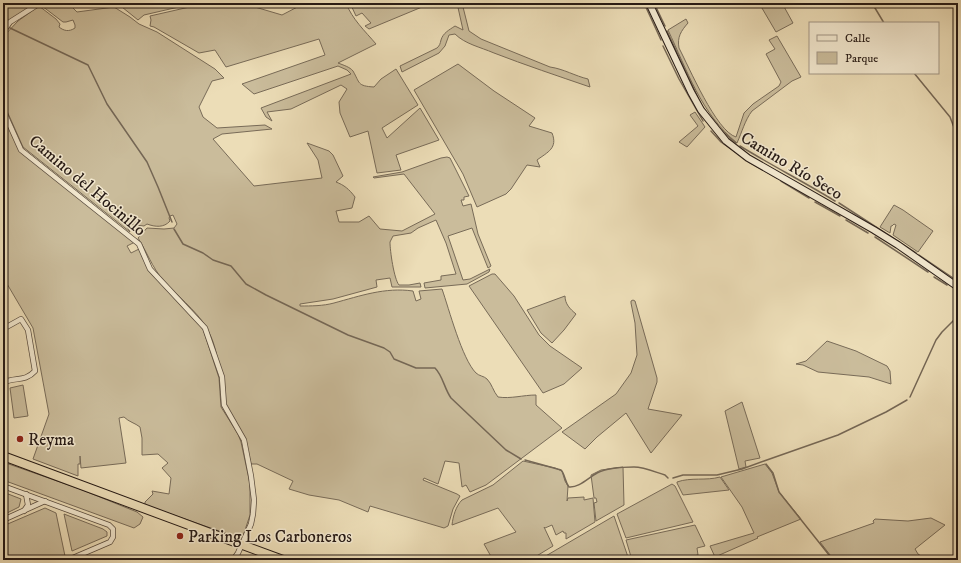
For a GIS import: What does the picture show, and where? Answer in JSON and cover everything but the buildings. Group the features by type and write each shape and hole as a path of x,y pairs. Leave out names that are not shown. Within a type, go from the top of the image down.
{"highway":[{"path":"3,456 283,560"}],"street":[{"path":"3,32 10,22 40,3"},
{"name":"Camino Río Seco","path":"649,3 696,103 710,124 726,141 748,158 898,245 958,287"},
{"name":"Camino del Hocinillo","path":"3,110 21,150 140,244 150,268 205,328 222,377 224,405 244,440 251,476 254,500 253,514 242,545 234,560"},
{"path":"3,329 21,319 28,330 35,371 29,378 7,381 3,383"},
{"path":"3,486 109,524 113,529 114,534 110,542 68,560"},
{"path":"24,511 28,505 26,494"},
{"path":"3,520 45,501"}],"green space":[{"path":"3,3 22,3 28,8 9,21 3,29"},
{"path":"43,3 68,3 77,12 114,7 139,24 157,32 215,69 224,78 212,81 199,107 203,117 217,128 265,125 272,129 222,134 213,139 254,186 322,178 318,160 307,143 329,151 333,155 343,176 336,182 342,184 355,197 352,208 336,211 339,222 359,222 369,216 380,229 402,231 435,214 404,174 373,177 402,172 441,158 450,158 469,196 464,197 464,200 461,200 463,206 471,204 478,234 491,266 488,268 472,228 448,236 463,280 470,279 490,269 489,272 467,284 425,288 424,283 441,280 441,276 456,274 446,243 436,220 418,228 411,233 393,236 390,242 394,271 399,285 420,283 421,287 392,287 390,278 376,280 377,287 333,299 300,304 300,306 326,305 363,295 392,290 413,291 416,301 421,299 419,291 442,289 461,346 476,373 487,379 498,397 508,398 536,395 536,405 562,428 486,485 470,492 466,485 462,487 459,463 445,461 438,484 424,478 423,480 460,496 453,509 448,526 444,528 370,506 368,512 339,500 309,495 289,489 293,481 257,464 251,464 243,442 226,406 217,356 211,336 197,315 159,275 138,238 147,228 174,228 177,224 173,215 170,216 170,221 168,223 162,226 126,224 130,232 23,147 7,111 3,106 3,37 18,21 39,6 56,19 60,24 59,27 65,30 75,28 73,20 63,22 42,6 41,5"},
{"path":"117,3 196,3 144,15 138,20"},
{"path":"207,3 250,3 255,7 282,15 305,3 346,3 355,20 376,44 338,63 350,68 362,85 369,87 374,87 381,79 396,69 418,105 382,128 387,138 420,108 439,140 396,155 401,170 377,173 368,131 350,137 340,113 339,102 347,89 341,85 291,109 267,112 272,121 266,117 261,108 351,74 347,70 338,66 254,94 242,84 325,55 319,39 226,67 215,50 199,53 150,26 150,16"},
{"path":"350,3 417,3 422,7 369,29 365,26 371,23 362,13 356,16"},
{"path":"457,3 462,3 469,31 481,39 550,67 588,79 590,87 473,45 455,34 449,35 445,46 439,53 402,72 400,66 437,48 446,32 455,26 463,30"},
{"path":"759,3 782,3 793,23 776,32"},
{"path":"686,19 688,23 680,34 679,48 712,111 728,132 736,137 744,113 753,104 779,86 781,82 766,54 775,49 769,40 777,36 801,77 792,81 752,111 745,122 737,143 724,131 704,105 668,30"},
{"path":"458,64 494,91 535,118 529,126 552,133 554,138 551,149 537,160 540,167 527,165 506,194 477,207 463,174 414,90"},
{"path":"3,112 20,151 135,242 127,246 131,253 139,249 149,271 203,329 219,378 221,407 238,434 250,484 250,515 242,539 145,505 145,502 153,494 152,491 169,494 171,478 162,468 168,463 158,454 142,455 142,438 140,427 124,417 119,418 126,463 81,468 80,456 78,476 33,459 49,414 33,328 3,277"},
{"path":"695,112 705,127 687,147 679,142 698,126 690,115"},
{"path":"894,205 933,231 918,252 893,235 896,225 894,224 891,226 890,233 880,227"},
{"path":"492,274 495,274 514,296 539,335 550,346 582,368 564,384 543,393 469,286"},
{"path":"565,296 568,306 576,314 552,343 541,333 527,310"},
{"path":"633,300 635,301 657,378 648,409 682,415 651,453 626,413 585,449 562,432 616,394 631,373 637,355 635,323 631,303"},
{"path":"827,341 856,351 887,366 890,371 891,384 869,377 818,372 803,365 796,364 806,361"},
{"path":"23,385 28,416 14,418 10,388"},
{"path":"742,402 760,458 745,461 746,467 739,469 725,411"},
{"path":"523,461 562,471 568,486 567,501 568,498 584,497 584,500 593,498 595,522 566,539 566,533 563,531 556,535 552,525 545,528 544,527 553,546 530,560 493,560 484,544 516,532 498,508 452,525 454,515 462,500 493,485"},
{"path":"3,462 80,489 137,512 143,517 140,524 134,528 3,480"},
{"path":"765,464 772,473 779,492 801,519 757,537 758,538 715,557 710,546 754,533 742,507 721,477"},
{"path":"623,467 624,505 596,521 594,503 597,502 596,498 594,498 591,475 601,470"},
{"path":"720,477 729,490 683,495 677,483 688,480"},
{"path":"672,484 675,486 693,522 626,538 617,514"},
{"path":"3,492 21,499 19,507 3,515"},
{"path":"45,508 56,513 65,556 56,560 3,560 3,526"},
{"path":"64,514 103,529 107,532 107,536 72,551"},
{"path":"614,516 629,560 539,560 544,557"},
{"path":"931,518 945,525 915,549 918,554 927,560 834,560 820,542 874,523 873,521 875,519 908,521"},
{"path":"695,525 705,546 697,548 698,555 674,560 632,560 626,540"}],"waterway":[{"path":"644,3 661,40"},
{"path":"654,3 665,26"},
{"path":"872,3 883,22"},
{"path":"10,28 88,65 107,104 147,162 172,222"},
{"path":"667,31 702,106 713,121"},
{"path":"663,46 679,79 703,121"},
{"path":"915,74 950,117 958,138"},
{"path":"711,131 721,142 741,156"},
{"path":"722,131 736,143"},
{"path":"740,146 835,201"},
{"path":"749,162 777,178"},
{"path":"781,181 809,198"},
{"path":"815,202 840,216"},
{"path":"839,203 916,253"},
{"path":"846,220 868,233"},
{"path":"174,229 183,244 203,253 213,260 231,266 246,284 266,295 348,335 384,348 390,352 394,359 416,368 435,368 451,398 506,450 521,459"},
{"path":"875,237 928,272"},
{"path":"919,255 956,280"},
{"path":"934,277 947,285"},
{"path":"910,397 936,340 958,316"},
{"path":"673,478 683,475 717,475 742,469 838,435 886,412 907,400"},
{"path":"525,460 561,470 569,487 576,486 601,471 620,468 642,468 665,475 668,478"},
{"path":"766,464 773,473 779,492 833,560"}],"place":[{"name":"Reyma","path":"20,439"},
{"name":"Parking Los Carboneros","path":"180,536"}]}
